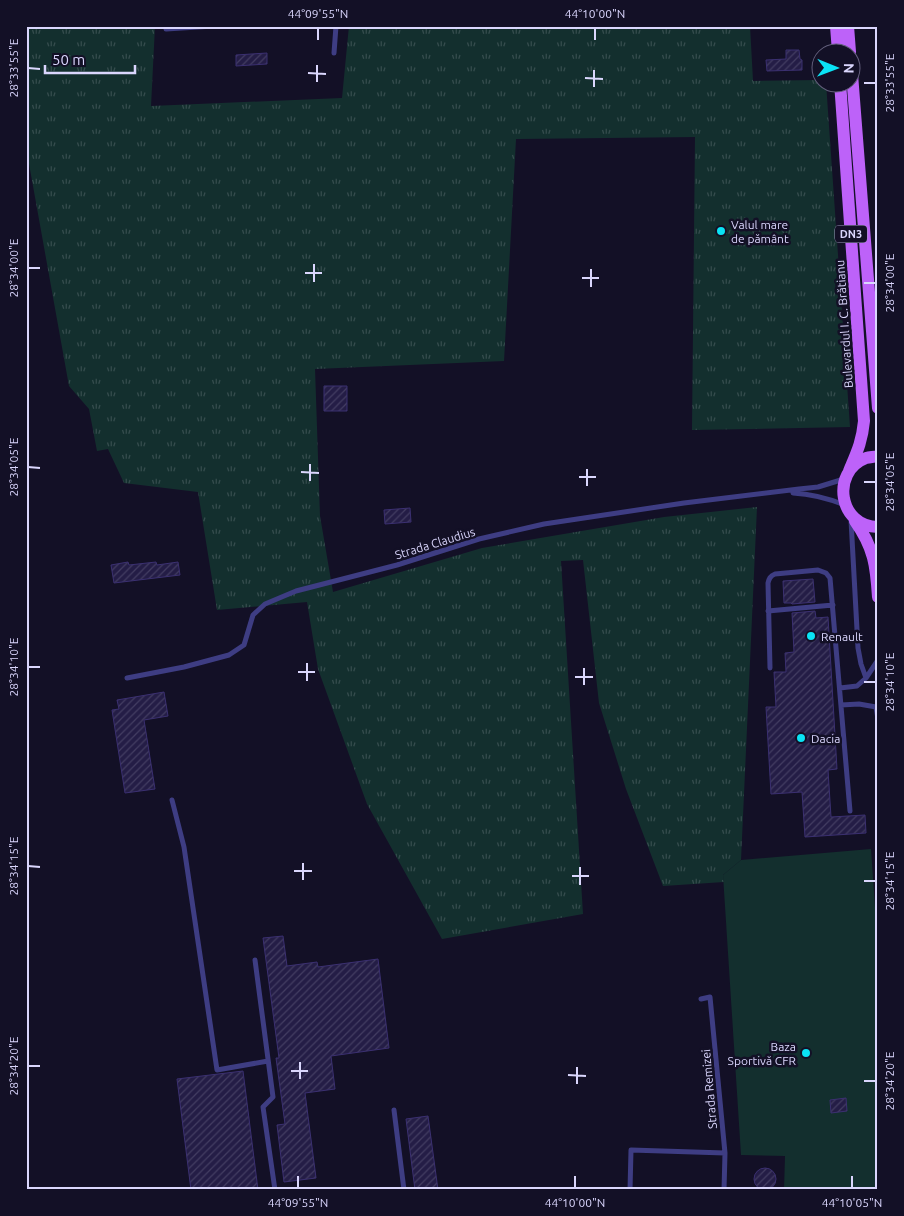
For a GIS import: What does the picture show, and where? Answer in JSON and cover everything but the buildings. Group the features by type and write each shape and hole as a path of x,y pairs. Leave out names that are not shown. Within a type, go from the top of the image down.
{"main road":[{"path":"836,26 837,42"},
{"path":"848,26 849,42"},
{"name":"Bulevardul I. C. Brătianu","path":"841,92 864,421 861,443 847,475"},
{"name":"DN3","path":"853,92 878,406"},
{"path":"878,456 867,458 857,463 847,475 843,494 848,510 865,536 872,555 876,570 878,597"},
{"path":"848,510 857,521 865,525 878,527"}],"lane":[{"path":"166,29 214,26"},
{"path":"334,53 336,26"},
{"name":"Strada Claudius","path":"127,678 184,667 229,655 244,645 253,614 265,604 296,592 397,565 479,539 544,524 684,503 783,492 818,486 847,475"},
{"name":"Strada Claudius","path":"783,492 812,494 826,498 848,510"},
{"path":"848,510 858,648 866,678"},
{"path":"770,668 768,579 775,574 818,570 826,573 830,578 833,605 850,811"},
{"path":"768,611 833,605"},
{"path":"840,688 858,686 878,660"},
{"path":"841,705 859,704 876,708 878,719"},
{"path":"172,800 184,847 217,1070 268,1061"},
{"path":"255,960 273,1097 263,1107 275,1190"},
{"name":"Strada Remizei","path":"700,999 710,997 725,1153 724,1190"},
{"path":"394,1110 404,1190"},
{"path":"630,1190 631,1150 725,1153"}],"green space":[{"path":"26,26 155,26 151,106 342,98 349,26 750,26 753,81 812,80 812,92 827,92 850,427 692,430 695,137 516,139 504,361 315,369 320,516 333,592 482,548 664,517 757,507 741,860 723,875 724,882 663,886 626,789 599,703 583,560 561,561 583,914 442,939 367,804 318,669 307,602 217,610 198,492 124,483 108,449 97,451 89,409 69,386 26,147"},
{"name":"Baza Sportivă CFR","path":"871,849 878,951 878,1190 784,1190 785,1156 741,1155 723,875 741,860"}],"place":[{"name":"Valul mare de pământ","path":"721,231"},
{"name":"Renault","path":"811,636"},
{"name":"Dacia","path":"801,738"},
{"name":"Baza Sportivă CFR","path":"806,1053"}]}
